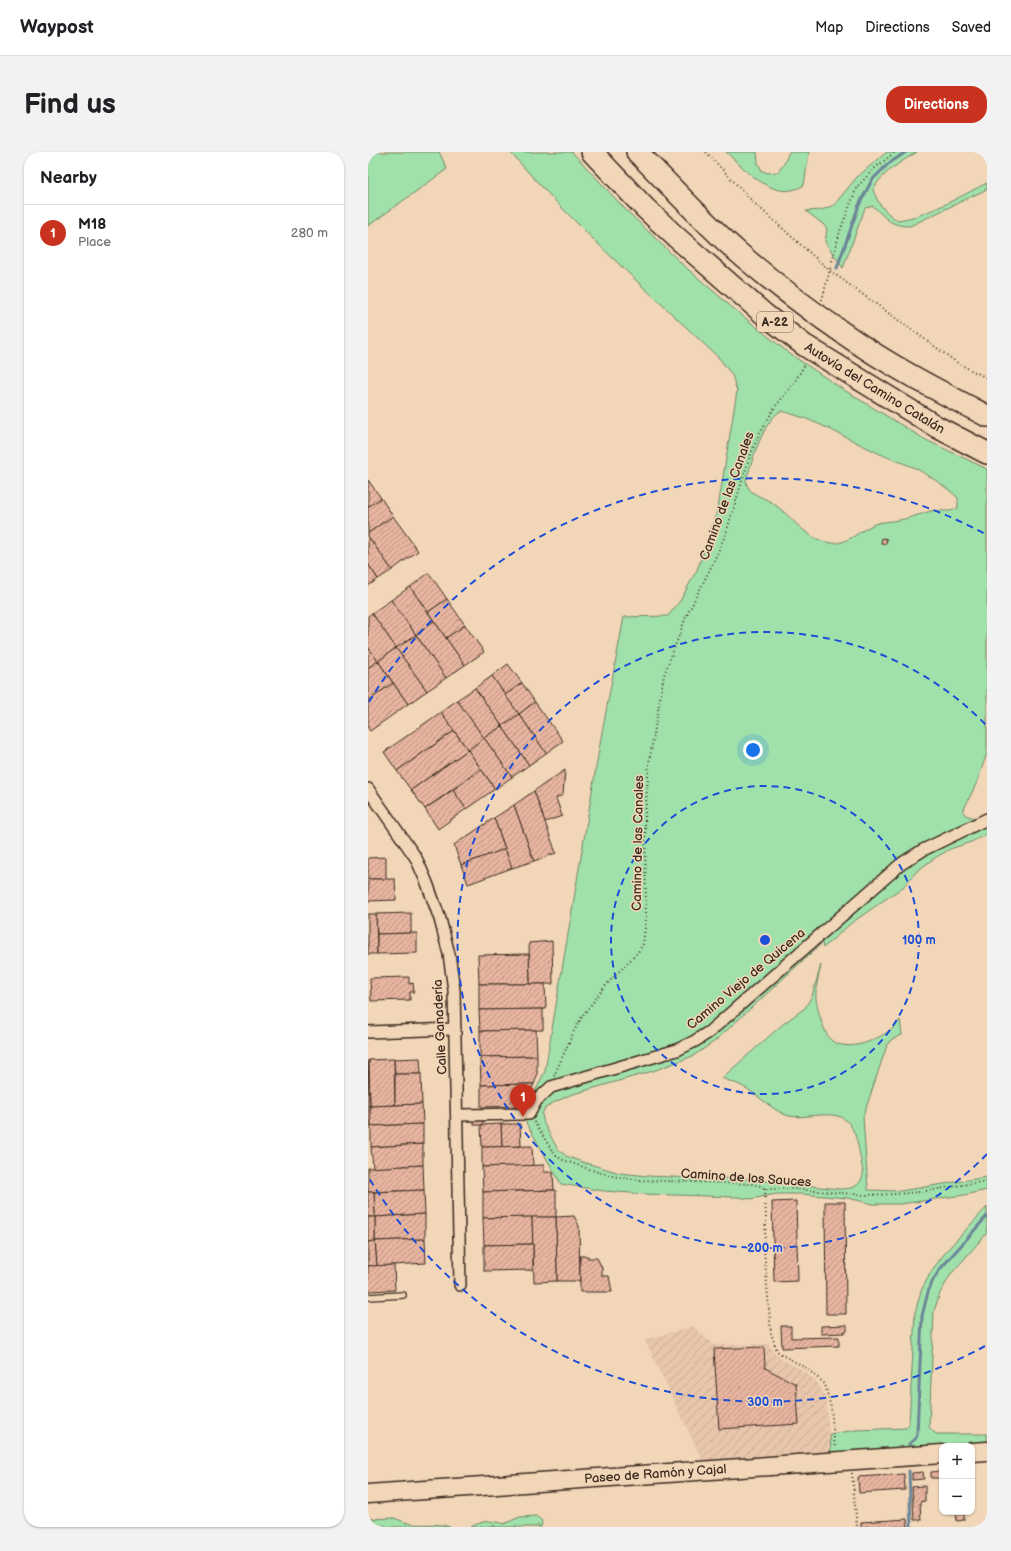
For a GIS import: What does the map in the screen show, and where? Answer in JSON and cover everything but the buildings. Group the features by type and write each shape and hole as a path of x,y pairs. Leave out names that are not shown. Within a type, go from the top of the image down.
{"highway":[{"name":"Autovía del Camino Catalán","path":"592,152 645,208 681,242 764,314 804,344 937,426 987,452"},
{"name":"A-22","path":"637,152 739,253 793,297 847,336 938,391 987,416"}],"main road":[{"path":"975,1452 987,1451"},
{"name":"Paseo de Ramón y Cajal","path":"368,1494 939,1454"}],"street":[{"name":"Calle Ganadería","path":"368,789 416,858 440,919 449,954 453,983 458,1116 460,1284"},
{"name":"Camino Viejo de Quicena","path":"529,1114 536,1101 551,1087 677,1050 695,1042 709,1032 901,864 922,850 987,819"},
{"path":"368,1032 455,1029"},
{"path":"458,1116 529,1114"}],"lane":[{"path":"368,1297 403,1295"}],"path":[{"path":"706,152 753,202 829,270 959,364 987,378"},
{"path":"821,303 840,230 857,187 875,168 895,152"},
{"name":"Camino de las Canales","path":"551,1087 556,1070 583,1015 607,984 638,952 643,944 646,920 645,815 649,763 664,674 686,617 714,561 726,533 749,459 759,434 775,407 797,379 804,364"},
{"name":"Camino de los Sauces","path":"529,1114 555,1155 563,1160 617,1177 640,1180 752,1184 766,1189 865,1195 920,1192 987,1181"},
{"path":"766,1189 767,1197 764,1255 771,1333 776,1351 805,1367 825,1384 844,1461 857,1527"}],"shaded area":[{"path":"693,1326 713,1345 769,1344 774,1353 782,1360 802,1370 814,1379 820,1387 826,1400 831,1453 703,1462 645,1340"}],"green space":[{"path":"368,152 439,152 447,169 368,226"},
{"path":"510,152 572,152 625,209 682,264 734,309 790,354 844,390 926,440 987,469 987,753 977,782 963,811 965,815 979,818 987,815 987,834 971,842 950,849 933,859 916,872 903,887 850,924 823,948 822,943 715,1041 693,1056 653,1071 570,1095 545,1108 542,1114 544,1124 557,1148 566,1156 620,1173 647,1176 738,1178 839,1189 854,1187 862,1179 863,1170 856,1136 846,1120 835,1115 795,1117 783,1114 742,1086 722,1078 783,1024 805,1008 812,996 821,965 817,982 816,998 819,1014 826,1033 832,1041 840,1045 864,1043 886,1033 900,1020 902,1035 892,1039 887,1045 863,1117 868,1190 900,1191 987,1177 987,1190 964,1195 900,1204 873,1204 848,1198 800,1194 776,1194 751,1199 737,1197 604,1191 561,1184 523,1117 545,1071 601,738 624,617 668,616 680,601 697,570 718,508 737,391 732,375 719,358 612,258","holes":["781,411 794,414 919,470 943,485 958,498 958,508 951,511 931,511 904,519 878,523 852,538 838,543 822,541 808,534 774,504 752,492 749,489 746,480 759,442 769,423"]},
{"path":"726,152 757,152 758,163 762,171 768,173 778,172 784,164 789,152 809,152 804,185 793,190 772,188 752,175"},
{"path":"887,152 917,152 886,173 873,190 882,207 897,220 920,215 955,200 987,183 987,189 910,226 898,225 889,221 873,206 865,208 843,268 825,242 827,229 806,211 822,210 834,205 857,177"},
{"path":"987,1207 987,1233 951,1274 940,1293 934,1311 929,1427 936,1434 987,1434 987,1442 939,1443 939,1445 831,1453 830,1434 856,1430 906,1428 909,1424 915,1313 921,1291 932,1270 948,1249"},
{"path":"536,1516 542,1521 541,1527 470,1527 487,1521 504,1524 520,1517"},
{"path":"394,1518 412,1524 450,1527 368,1527 368,1519"}],"waterway":[{"path":"837,268 859,205 872,180 888,164 906,152"},
{"path":"909,1444 916,1438 917,1434 922,1316 928,1292 933,1280 941,1268 987,1216"},
{"path":"909,1471 911,1527"}],"place":[{"name":"M18","path":"523,1117"}]}
